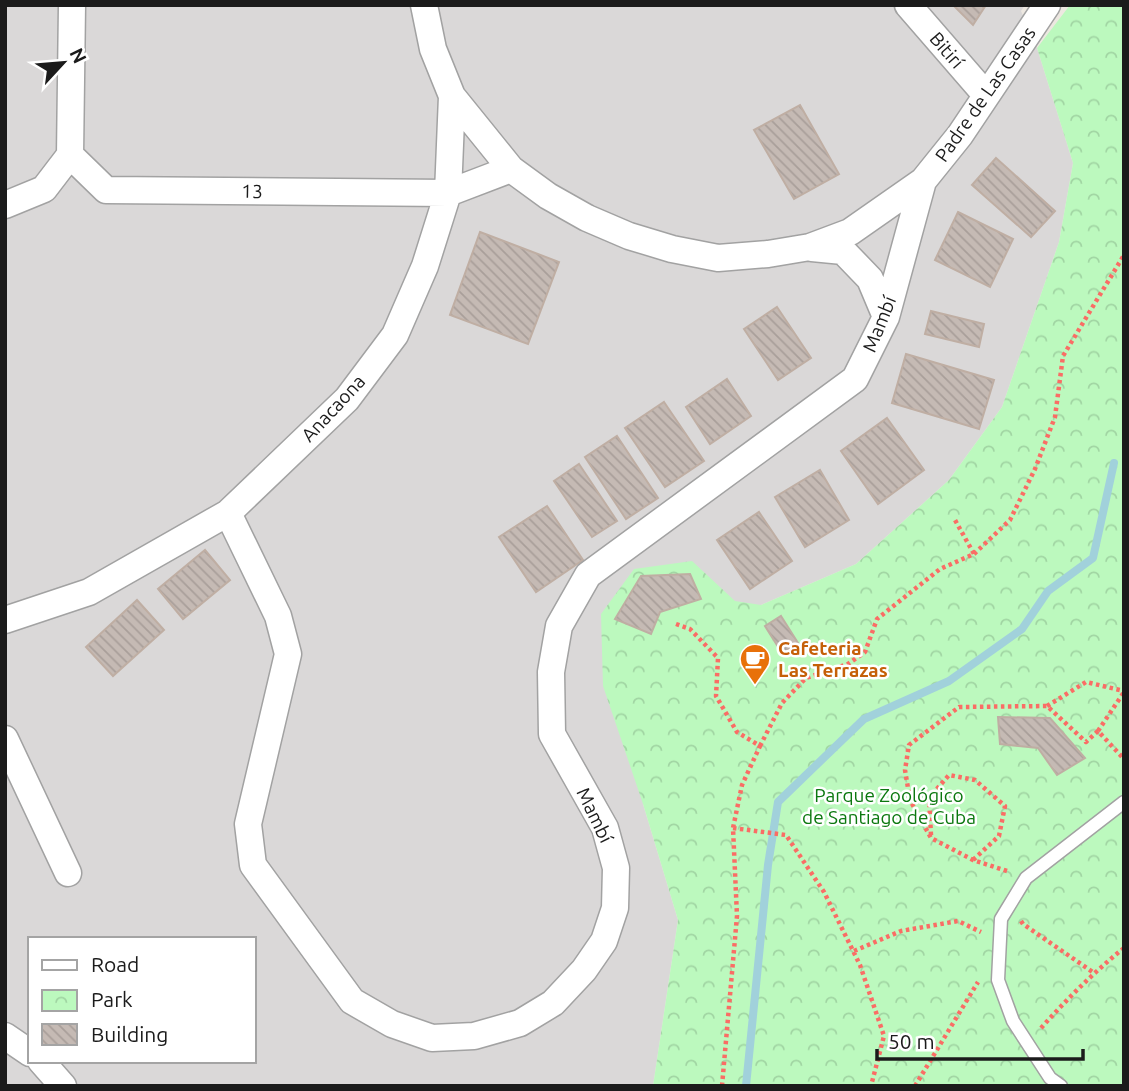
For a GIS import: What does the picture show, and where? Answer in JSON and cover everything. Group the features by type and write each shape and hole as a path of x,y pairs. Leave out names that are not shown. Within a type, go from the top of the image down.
{"street":[{"path":"5,205 44,189 70,155 72,5"},
{"name":"Anacaona","path":"5,620 89,592 228,513 347,399 395,335 425,266 448,193 452,96 433,49 424,5"},
{"name":"Bitirí","path":"908,5 986,94"},
{"name":"Padre de Las Casas","path":"452,96 511,169 548,196 587,218 629,236 671,249 718,258 768,254 810,247 850,232 923,181 960,135 1047,5"},
{"name":"13","path":"70,155 106,190 448,193"},
{"path":"448,193 511,169"},
{"name":"Mambí","path":"228,513 278,616 288,654 248,824 253,865 352,1001 391,1024 432,1038 474,1036 520,1023 553,1003 584,970 604,941 615,908 616,868 605,828 552,734 551,672 559,625 588,575 855,379 886,317 923,181"},
{"path":"810,247 843,251 870,279 886,317"},
{"path":"5,739 68,873"},
{"path":"5,1036 28,1052"},
{"path":"43,1063 64,1086"}],"lane":[{"path":"1061,1086 1050,1078 1013,1021 998,980 1002,919 1026,878 1124,802"}],"path":[{"path":"722,1086 737,916 733,828 742,785 760,746 782,703 806,678 848,664 865,652 877,619 940,569 974,554 1010,520 1035,469 1055,416 1063,356 1124,255"},
{"path":"955,520 974,554"},
{"path":"676,624 690,629 718,658 716,696 737,732 760,746"},
{"path":"1026,878 974,860 931,838 910,800 905,770 909,745 959,707 1047,706 1086,682 1124,692 1098,731 1086,742 1047,706"},
{"path":"1098,731 1124,759"},
{"path":"931,838 929,798 949,775 975,780 1004,806 999,836 974,860"},
{"path":"733,828 786,835 824,892 860,965 884,1036 871,1086"},
{"path":"1011,903 1023,925 1094,973"},
{"path":"854,952 901,931 958,920 1000,944 915,1086"},
{"path":"1028,1043 1064,1002 1124,948"}],"shaded area":[{"path":"5,5 1025,5 1021,11 1037,48 1073,163 1059,242 1002,407 949,480 856,564 747,611 643,804 678,920 653,1086 5,1086"}],"green space":[{"name":"Parque Zoológico de Santiago de Cuba","path":"1070,5 1124,5 1124,1086 653,1086 678,920 603,686 601,614 634,569 692,561 735,601 761,605 856,564 949,480 1002,407 1059,242 1073,163 1037,48"}],"building":[{"path":"953,5 986,5 973,25"},
{"path":"800,105 839,174 794,199 754,130"},
{"path":"996,158 1055,211 1031,237 972,185"},
{"path":"958,212 1013,239 990,287 935,260"},
{"path":"480,232 559,262 528,344 450,315"},
{"path":"777,307 811,358 778,380 744,329"},
{"path":"931,311 984,324 979,347 925,334"},
{"path":"906,354 994,380 979,429 892,403"},
{"path":"727,379 751,416 710,444 686,407"},
{"path":"664,402 704,461 665,487 625,428"},
{"path":"887,418 924,470 878,504 841,451"},
{"path":"617,436 658,498 626,519 585,457"},
{"path":"579,464 617,521 592,537 554,481"},
{"path":"820,470 849,520 805,547 775,497"},
{"path":"547,506 583,560 536,592 499,537"},
{"path":"759,512 792,561 750,589 717,540"},
{"path":"205,550 230,580 183,619 158,589"},
{"path":"690,574 701,599 660,612 651,634 615,619 641,576"},
{"path":"137,600 164,630 113,676 86,647"},
{"path":"781,616 798,643 782,653 765,626"},
{"path":"998,717 1050,718 1085,758 1057,775 1038,748 1000,744"}],"waterway":[{"path":"746,1086 768,865 778,802 864,719 949,681 1022,629 1048,591 1093,558 1114,463"}],"place":[{"name":"Cafeteria Las Terrazas","path":"755,686"}]}
